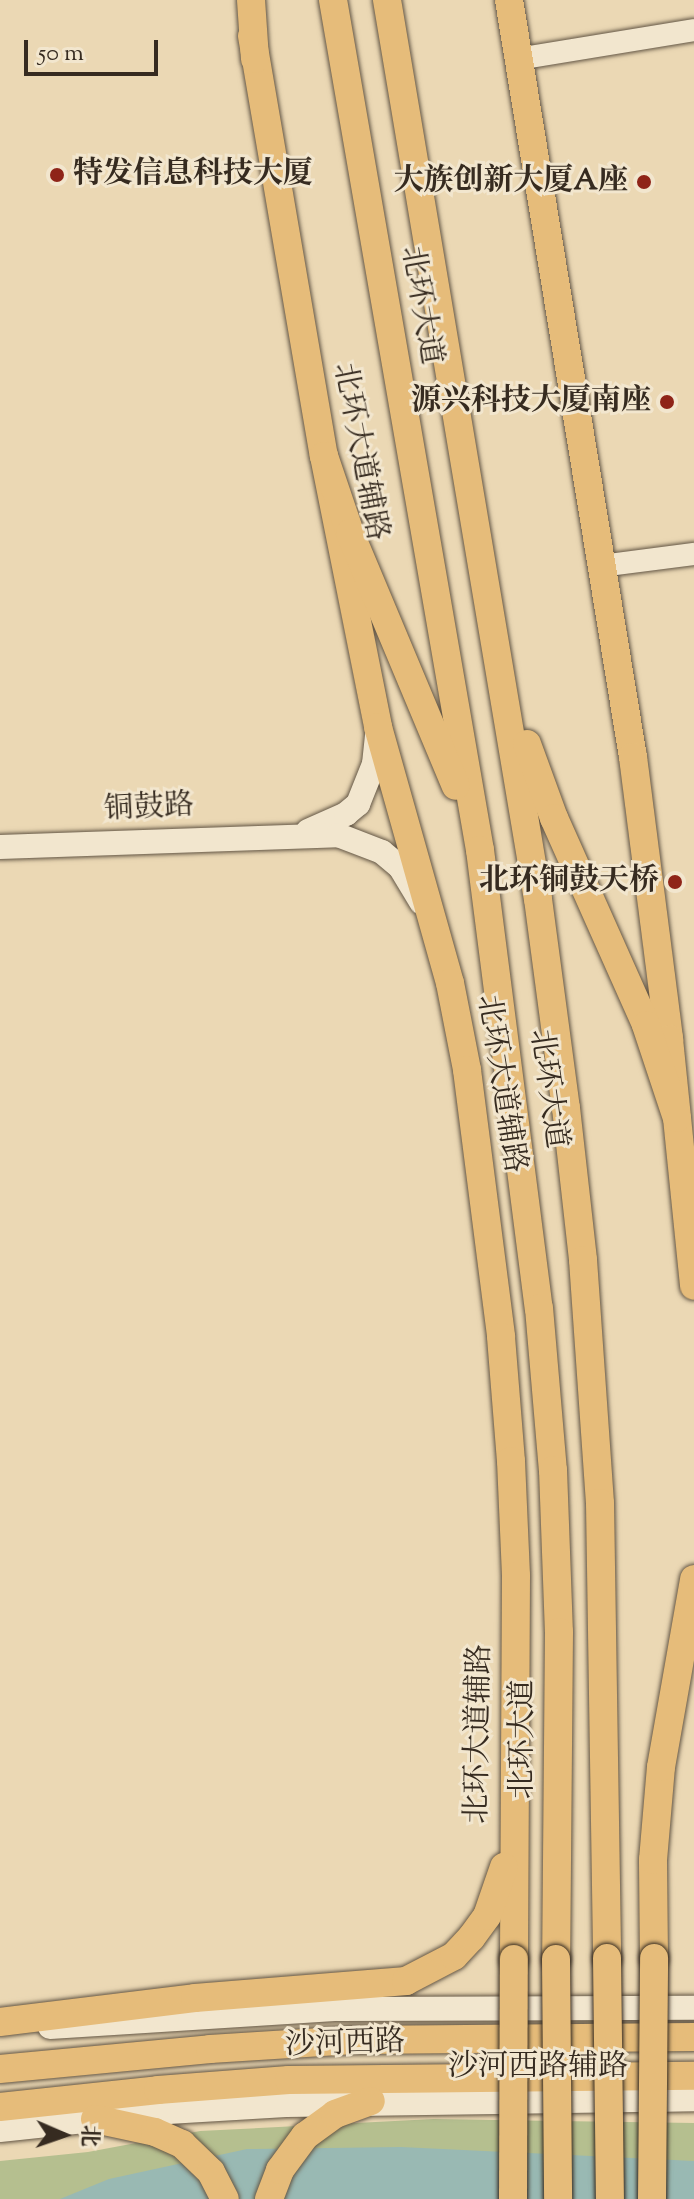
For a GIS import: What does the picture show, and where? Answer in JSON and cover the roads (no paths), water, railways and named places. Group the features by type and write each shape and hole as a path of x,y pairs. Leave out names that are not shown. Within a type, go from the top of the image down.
{"main road":[{"name":"北环大道辅路","path":"249,0 255,59 324,456 378,727 434,925 467,1070 501,1337 516,1576 513,2199"},
{"name":"北环大道","path":"333,0 480,850 519,1135 553,1470 559,1632 556,1959 558,2199"},
{"name":"北环大道","path":"387,0 538,899 583,1260 601,1533 610,2199"},
{"path":"509,0 633,757 694,1286"},
{"path":"324,456 350,533 429,715 480,850"},
{"path":"493,624 539,781 646,1025 677,1118"},
{"path":"302,834 328,823 358,804 374,764 378,727"},
{"name":"铜鼓路","path":"0,847 338,835 382,852 400,867 434,925"},
{"path":"652,2199 655,1820 694,1579"},
{"path":"671,1709 694,1655"},
{"path":"0,2025 195,1998 406,1981 454,1956 487,1916 500,1882 513,1823"},
{"name":"沙河西路辅路","path":"0,2025 85,2026 338,2009 694,2008"},
{"path":"0,2040 85,2026"},
{"name":"沙河西路","path":"0,2069 210,2049 354,2040 694,2037"},
{"name":"沙河西路","path":"0,2107 289,2080 694,2076"},
{"name":"沙河西路辅路","path":"0,2130 239,2107 371,2101 694,2099"},
{"path":"269,2199 280,2170 295,2146 335,2114 371,2101"},
{"path":"95,2119 165,2135 198,2157 225,2199"}],"street":[{"path":"517,59 694,30"},
{"path":"601,566 694,554"}],"water":[{"path":"401,2147 694,2161 694,2199 60,2199 109,2179 247,2149"}],"place":[{"name":"特发信息科技大厦","path":"57,175"},
{"name":"大族创新大厦A座","path":"644,182"},
{"name":"源兴科技大厦南座","path":"667,402"},
{"name":"北环铜鼓天桥","path":"675,882"}]}
